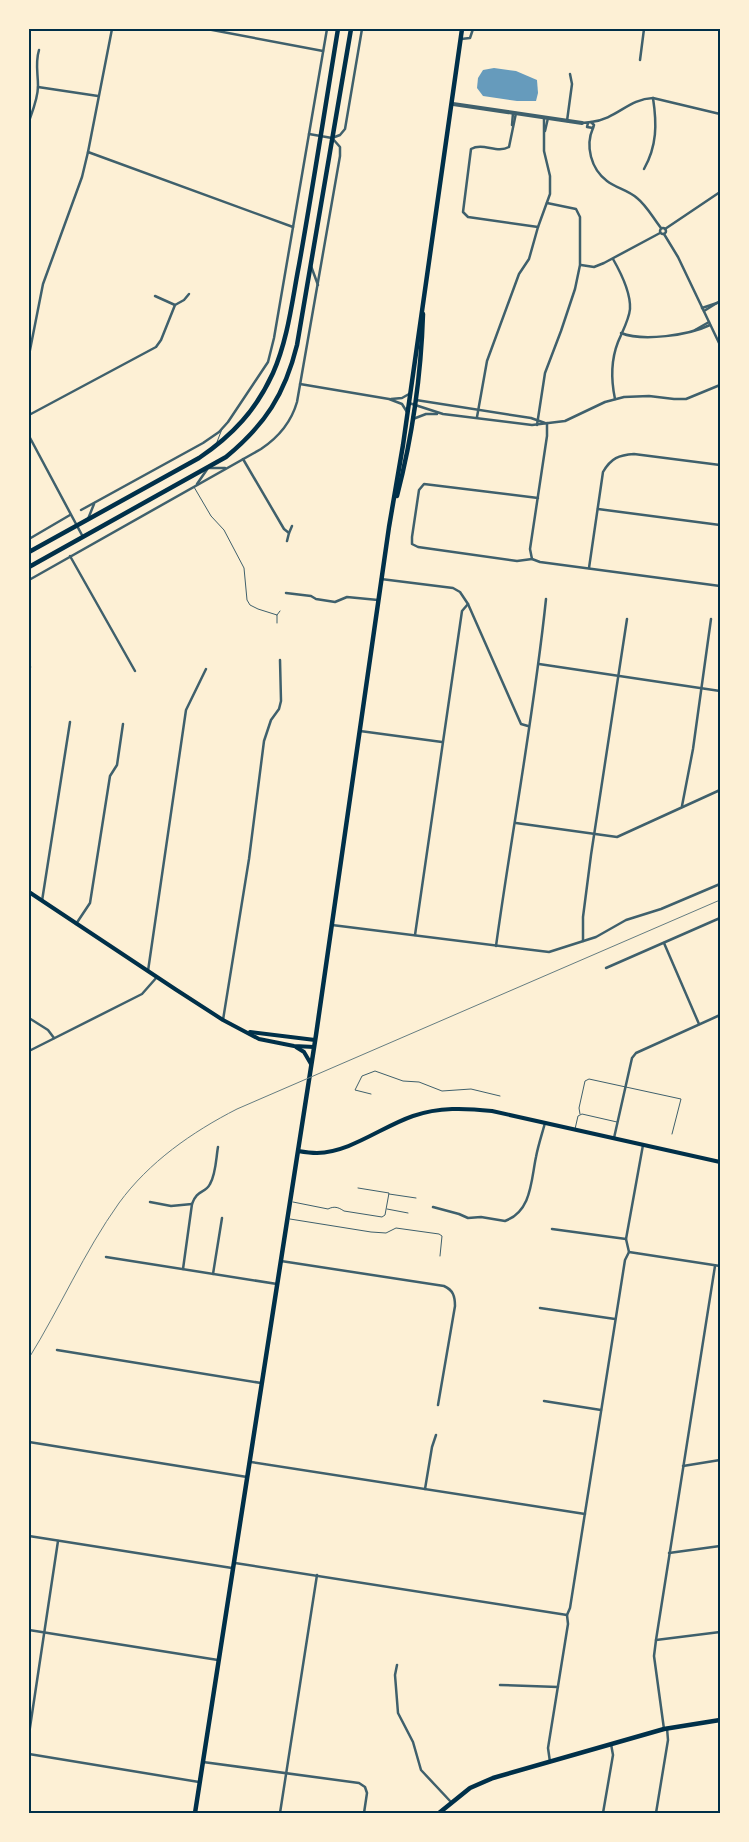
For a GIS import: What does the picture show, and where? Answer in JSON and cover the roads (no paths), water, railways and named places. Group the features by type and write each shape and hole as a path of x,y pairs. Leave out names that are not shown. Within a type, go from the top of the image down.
{"main road":[{"path":"29,552 199,458 224,441 245,419 264,390 278,359 285,336 338,29"},
{"path":"29,567 226,457 246,441 275,404 283,390 295,352 351,29"},
{"path":"195,1813 314,1047 378,600 453,104 462,29"},
{"path":"389,527 409,448 416,402 422,355 424,292"},
{"path":"409,399 416,402"},
{"path":"29,892 223,1020 259,1039 294,1046 314,1047"},
{"path":"248,1032 315,1040"},
{"path":"294,1046 304,1052 311,1065"},
{"path":"298,1151 315,1153 333,1150 353,1144 406,1118 442,1110 466,1108 492,1111 720,1162"},
{"path":"439,1813 451,1802 480,1783 666,1729 720,1720"}],"street":[{"path":"29,355 43,284 82,177 112,29"},
{"path":"209,29 323,51"},
{"path":"81,510 203,443 223,427 268,362 274,338 327,29"},
{"path":"309,134 332,138 340,135 345,129 362,29"},
{"path":"461,39 470,38 473,29"},
{"path":"640,60 644,29"},
{"path":"29,121 36,103 38,50"},
{"path":"567,121 572,84 570,74"},
{"path":"38,87 99,96"},
{"path":"453,104 582,123 609,118 636,101 653,98 720,114"},
{"path":"644,169 651,155 655,138 656,120 653,98"},
{"path":"514,113 510,144 507,149 479,146 471,149 463,212 468,217 538,227"},
{"path":"477,417 487,361 519,274 529,259 547,203 551,182 544,151 546,118"},
{"path":"590,133 598,121"},
{"path":"590,122 593,128"},
{"path":"588,128 590,122"},
{"path":"582,123 588,128 590,133 592,161 600,174 638,198 661,228 662,233 674,249 720,345"},
{"path":"588,128 593,128"},
{"path":"29,580 244,459 273,442 280,434 294,413 318,285 340,156 340,147 332,138"},
{"path":"88,152 293,227"},
{"path":"580,264 594,267 613,259 662,233 665,229 720,192"},
{"path":"537,425 545,373 569,306 580,264 579,212 576,209 547,203"},
{"path":"661,228 665,229"},
{"path":"613,259 623,277 629,302 629,314 612,363 615,399"},
{"path":"310,265 318,285"},
{"path":"29,415 156,347 161,340 175,305 184,300 189,294"},
{"path":"156,296 175,305"},
{"path":"703,310 719,302"},
{"path":"694,331 709,322"},
{"path":"621,334 633,337 669,336 684,334 710,325"},
{"path":"300,384 389,399 402,404 407,413"},
{"path":"413,419 426,414 444,414 527,425 558,423 573,419 594,407 615,399 639,396 686,399 720,385"},
{"path":"389,399 409,399"},
{"path":"416,402 478,410 547,423"},
{"path":"416,402 444,414"},
{"path":"532,559 530,549 547,436 547,423"},
{"path":"29,436 83,537"},
{"path":"589,568 603,472 612,459 622,454 634,454 720,466"},
{"path":"244,459 284,529 289,533"},
{"path":"195,486 208,468 226,468"},
{"path":"538,498 424,484 418,490 412,544 418,547 517,561 532,559 540,562 720,586"},
{"path":"88,519 95,502"},
{"path":"598,509 720,525"},
{"path":"29,539 70,515"},
{"path":"287,541 292,526"},
{"path":"70,556 135,670"},
{"path":"382,578 453,588 460,592 468,604 521,724 529,726"},
{"path":"286,593 311,596 316,599 335,602 347,597 378,600"},
{"path":"496,946 539,664 546,599"},
{"path":"415,935 462,611 468,604"},
{"path":"583,941 583,917 627,619"},
{"path":"682,806 702,688 711,619"},
{"path":"223,1020 249,859 264,742 280,701 280,660"},
{"path":"539,664 720,691"},
{"path":"148,972 186,710 206,669"},
{"path":"42,901 70,722"},
{"path":"76,924 90,903 110,776 117,765 123,724"},
{"path":"359,731 442,742"},
{"path":"516,823 617,837 720,790"},
{"path":"331,925 549,952 596,937 626,920 720,884"},
{"path":"606,968 720,918"},
{"path":"664,943 699,1024"},
{"path":"29,1051 142,994 157,977"},
{"path":"614,1138 632,1058 636,1053 720,1015"},
{"path":"29,1018 48,1030 54,1038"},
{"path":"433,1207 468,1218 481,1217 505,1222 514,1217 524,1205 531,1188 536,1157 545,1123"},
{"path":"550,1762 548,1748 568,1624 567,1615 570,1608 625,1260 629,1252 626,1239 643,1145"},
{"path":"183,1269 192,1204 195,1196 212,1182 218,1147"},
{"path":"150,1202 171,1206 192,1204"},
{"path":"213,1274 222,1218"},
{"path":"552,1229 626,1239"},
{"path":"629,1252 720,1266"},
{"path":"106,1257 276,1284"},
{"path":"280,1261 444,1286 452,1292 455,1306 438,1405"},
{"path":"656,1813 668,1740 654,1656 715,1266"},
{"path":"540,1308 616,1319"},
{"path":"57,1350 262,1383"},
{"path":"544,1400 601,1410"},
{"path":"425,1489 432,1447 436,1436"},
{"path":"29,1442 247,1477"},
{"path":"683,1466 720,1460"},
{"path":"249,1462 585,1514"},
{"path":"29,1536 233,1566 317,1575 567,1615"},
{"path":"29,1734 58,1541"},
{"path":"669,1553 720,1546"},
{"path":"280,1813 317,1575"},
{"path":"29,1630 218,1660"},
{"path":"656,1640 720,1632"},
{"path":"397,1665 395,1675 398,1713 413,1742 421,1770 451,1802"},
{"path":"500,1685 558,1687"},
{"path":"603,1813 613,1755 611,1744"},
{"path":"29,1754 200,1782"},
{"path":"203,1762 359,1784 365,1787 367,1793 364,1813"}],"lane":[{"path":"215,447 223,427"},
{"path":"195,486 212,516 224,530 244,568 247,600 250,605 276,615"},
{"path":"276,615 280,611"},
{"path":"276,615 277,623"},
{"path":"371,1094 354,1090 362,1076 375,1071 403,1081 420,1082 442,1091 471,1090 500,1096"},
{"path":"575,1130 580,1114 579,1108 585,1081 589,1079 680,1099 672,1134"},
{"path":"580,1114 618,1122"},
{"path":"358,1188 416,1198"},
{"path":"290,1202 328,1209 333,1206 344,1211 382,1217 385,1214 388,1193"},
{"path":"386,1209 408,1213"},
{"path":"287,1219 371,1232 386,1233 396,1228 440,1234 443,1240 440,1256"}],"water":[{"path":"494,68 516,71 537,80 538,93 536,101 517,101 483,96 477,88 478,78 483,70"}],"railway":[{"path":"29,1358 83,1260 119,1203 144,1174 172,1149 188,1138 237,1109 720,900"}]}
